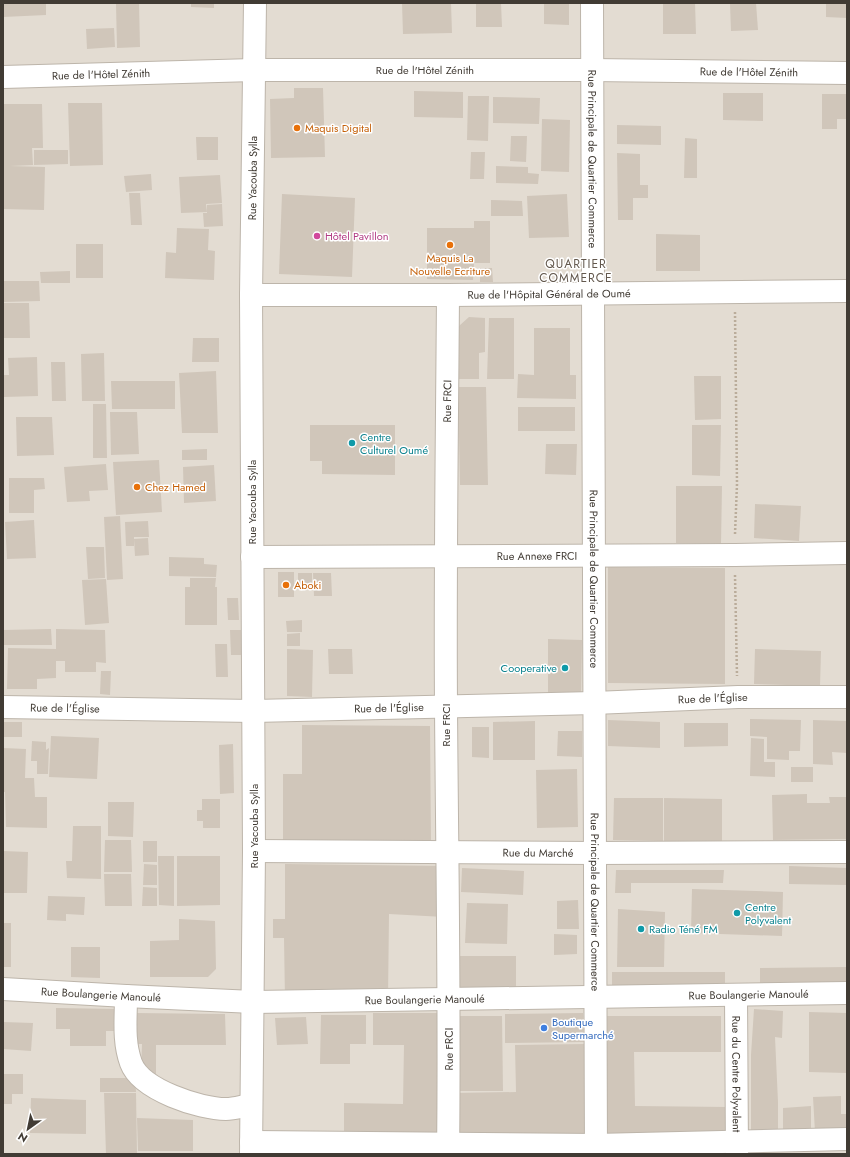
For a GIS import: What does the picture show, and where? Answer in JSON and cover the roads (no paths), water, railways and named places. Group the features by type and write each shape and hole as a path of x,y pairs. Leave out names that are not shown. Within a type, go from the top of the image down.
{"street":[{"name":"Rue Yacouba Sylla","path":"251,1148 250,1104 253,1002 254,850 251,295 255,3"},
{"name":"Rue Principale de Quartier Commerce","path":"592,3 596,1150"},
{"name":"Rue de l'Hôtel Zénith","path":"3,78 254,70 592,70 847,73"},
{"name":"Rue de l'Hôpital Général de Oumé","path":"251,295 448,295 847,291"},
{"name":"Rue FRCI","path":"448,295 446,556 447,852 450,1000 448,1149"},
{"name":"Rue Annexe FRCI","path":"252,557 735,555 847,553"},
{"name":"Rue de l'Église","path":"3,707 253,711 594,703 738,697 847,697"},
{"name":"Rue du Marché","path":"254,850 595,853 847,852"},
{"name":"Rue Boulangerie Manoulé","path":"3,989 253,1002 847,993"},
{"name":"Rue du Centre Polyvalent","path":"736,995 736,1148"},
{"path":"126,996 125,1040 132,1064 145,1081 164,1092 206,1106 227,1109 250,1104"},
{"path":"251,1148 596,1150 736,1148 847,1139"}],"place":[{"name":"Maquis Digital","path":"297,128"},
{"name":"Hôtel Pavillon","path":"317,236"},
{"name":"Maquis La Nouvelle Ecriture","path":"450,245"},
{"name":"Centre Culturel Oumé","path":"352,443"},
{"name":"Chez Hamed","path":"137,487"},
{"name":"Aboki","path":"286,585"},
{"name":"Cooperative","path":"565,668"},
{"name":"Centre Polyvalent","path":"737,913"},
{"name":"Radio Téné FM","path":"641,929"},
{"name":"Boutique Supermarché","path":"544,1028"}],"district":[{"name":"QUARTIER COMMERCE","path":"576,271"}]}
